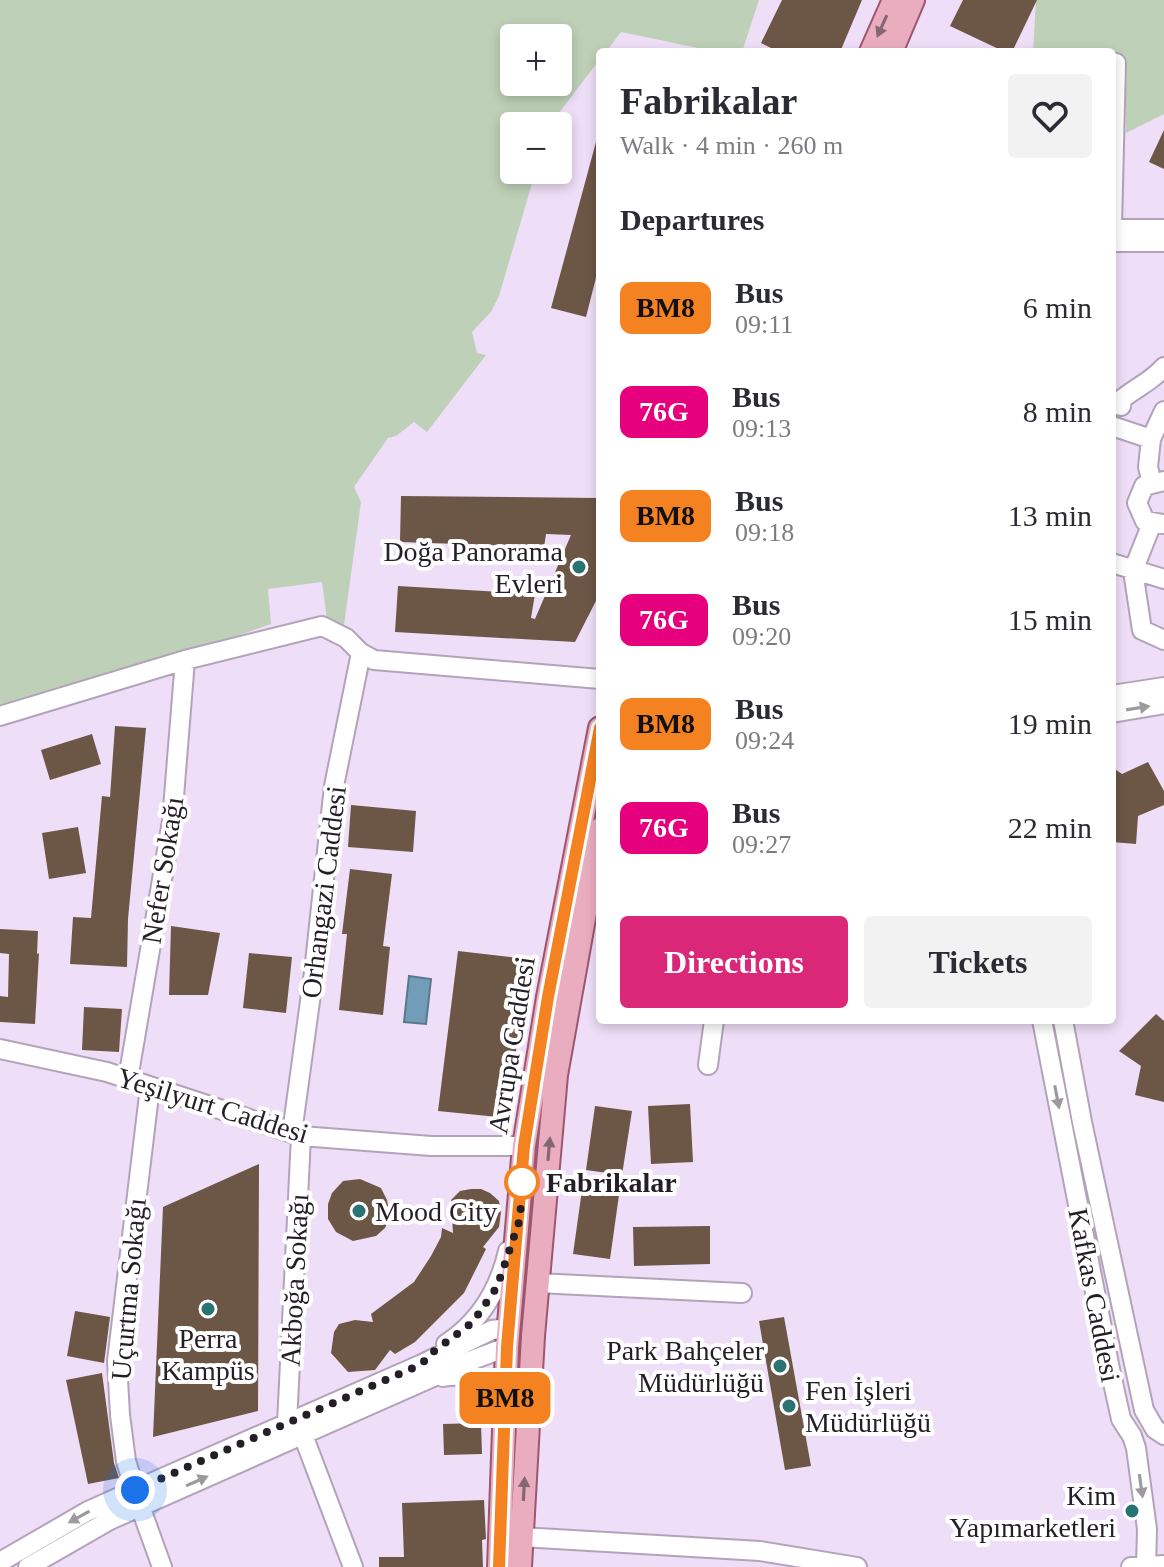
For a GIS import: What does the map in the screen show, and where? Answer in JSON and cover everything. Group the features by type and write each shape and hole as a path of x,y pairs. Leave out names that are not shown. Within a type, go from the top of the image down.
{"main road":[{"path":"873,48 894,0"},
{"path":"893,48 913,0"},
{"name":"Avrupa Caddesi","path":"499,1567 508,1337 524,1146 548,997 596,749"},
{"name":"Avrupa Caddesi","path":"520,1567 533,1336 556,1075 596,859"},
{"path":"508,1337 528,1333 533,1336"}],"street":[{"path":"1116,227 1164,229"},
{"path":"1116,242 1164,242"},
{"path":"1116,404 1121,406 1122,399 1138,386 1154,380 1164,367"},
{"path":"1164,411 1151,439 1148,467 1158,482 1144,486 1137,503 1145,521 1158,523 1133,571 1142,630 1164,640"},
{"path":"1116,427 1151,439"},
{"path":"1116,565 1164,579"},
{"path":"0,716 185,660 322,626 346,638 361,653 374,660 596,679"},
{"name":"Orhangazi Caddesi","path":"297,1134 334,786 361,653"},
{"name":"Nefer Sokağı","path":"128,1079 172,821 185,660"},
{"path":"1116,694 1164,687"},
{"path":"1116,712 1164,704"},
{"path":"708,1065 713,1024"},
{"name":"Kafkas Caddesi","path":"1043,1024 1121,1419 1132,1436 1147,1529 1147,1566"},
{"name":"Kafkas Caddesi","path":"1064,1024 1144,1410 1161,1431"},
{"name":"Yeşilyurt Caddesi","path":"0,1049 128,1079 297,1134 431,1146 524,1146"},
{"name":"Uçurtma Sokağı","path":"150,1087 117,1361 126,1461 162,1567"},
{"name":"Akboğa Sokağı","path":"287,1424 297,1134"},
{"path":"425,1372 429,1355 473,1322 488,1304 497,1287 520,1219"},
{"path":"537,1283 742,1293"},
{"path":"0,1562 88,1511 138,1498 303,1435 425,1372 492,1330 508,1337"},
{"path":"28,1567 110,1520 138,1498 287,1424 425,1372 456,1374 480,1380 493,1389 505,1404"},
{"path":"1121,1419 1144,1410 1164,1408"},
{"path":"1132,1436 1161,1431"},
{"path":"303,1435 353,1567"},
{"path":"521,1537 760,1551 857,1567"}],"green space":[{"path":"0,0 759,0 743,48 698,48 621,32 609,48 596,48 596,64 572,96 572,24 500,24 500,96 572,96 560,112 500,112 500,184 532,184 499,296 491,312 472,332 477,353 486,355 427,432 414,422 396,436 388,438 354,487 361,502 344,625 327,620 322,582 268,589 271,624 187,654 0,710"},
{"path":"1036,0 1164,0 1164,114 1126,133 1126,96 1116,96 1116,48 1033,48"}],"water":[{"path":"409,976 431,979 426,1024 404,1022"}],"building":[{"path":"782,0 862,0 842,48 771,48 761,43"},
{"path":"963,0 1037,0 1014,48 997,48 950,26"},
{"path":"1164,130 1164,169 1149,162"},
{"path":"596,142 596,278 586,317 551,308"},
{"name":"Doğa Panorama Evleri","path":"401,496 596,498 596,601 575,642 395,632 398,586 535,594 531,618 535,619 571,535 546,534 544,547 400,542"},
{"path":"115,726 146,728 128,919 127,967 70,964 73,917 91,918 102,796 110,797"},
{"path":"92,734 101,764 50,780 41,750"},
{"path":"1148,762 1164,791 1164,805 1138,816 1136,844 1116,842 1116,770 1122,774"},
{"path":"351,805 416,811 413,852 348,847"},
{"path":"78,827 86,873 49,879 42,833"},
{"path":"350,869 392,874 383,946 390,947 383,1015 339,1010 347,934 342,934"},
{"path":"171,926 220,933 208,995 169,995"},
{"path":"0,929 38,931 35,1024 0,1022 0,996 8,997 9,954 0,953"},
{"path":"458,951 527,959 508,1118 438,1111"},
{"path":"249,953 292,957 286,1013 243,1008"},
{"path":"84,1007 122,1009 119,1052 82,1050"},
{"path":"1156,1014 1164,1021 1164,1102 1135,1095 1141,1066 1119,1051"},
{"path":"690,1104 693,1162 651,1164 648,1106"},
{"path":"595,1106 632,1111 622,1175 586,1170"},
{"name":"Perra Kampüs","path":"259,1164 258,1411 153,1437 163,1207"},
{"name":"Mood City","path":"360,1179 381,1188 390,1217 385,1228 376,1236 353,1241 336,1232 328,1219 328,1204 332,1193 343,1181"},
{"path":"471,1189 490,1193 499,1201 501,1212 499,1227 483,1247 486,1249 464,1293 415,1342 395,1354 390,1350 375,1370 348,1372 331,1353 334,1332 339,1324 355,1320 373,1322 371,1314 414,1282 441,1237 442,1228 453,1233 451,1200 460,1191"},
{"path":"582,1190 619,1195 610,1259 573,1254"},
{"path":"710,1226 710,1264 634,1266 633,1227"},
{"path":"75,1311 110,1317 104,1363 67,1356"},
{"path":"784,1317 811,1466 785,1470 759,1321"},
{"path":"102,1373 114,1463 119,1478 88,1484 66,1380"},
{"path":"481,1423 482,1454 444,1455 443,1424"},
{"path":"484,1500 486,1539 482,1540 483,1567 379,1567 379,1557 404,1557 402,1503"}],"bus line":[{"name":"BM8","path":"499,1567 507,1347 524,1146 548,997 596,749"}],"place":[{"name":"Doğa Panorama Evleri","path":"579,567"},
{"name":"Fabrikalar","path":"522,1182"},
{"name":"Mood City","path":"359,1211"},
{"name":"Perra Kampüs","path":"208,1309"},
{"name":"Park Bahçeler Müdürlüğü","path":"780,1366"},
{"name":"Fen İşleri Müdürlüğü","path":"789,1406"},
{"name":"Kim Yapımarketleri","path":"1132,1511"}],"route":[{"path":"135,1490 422,1364 429,1355 454,1339 488,1304 497,1287 520,1219 523,1170 522,1182"}]}
